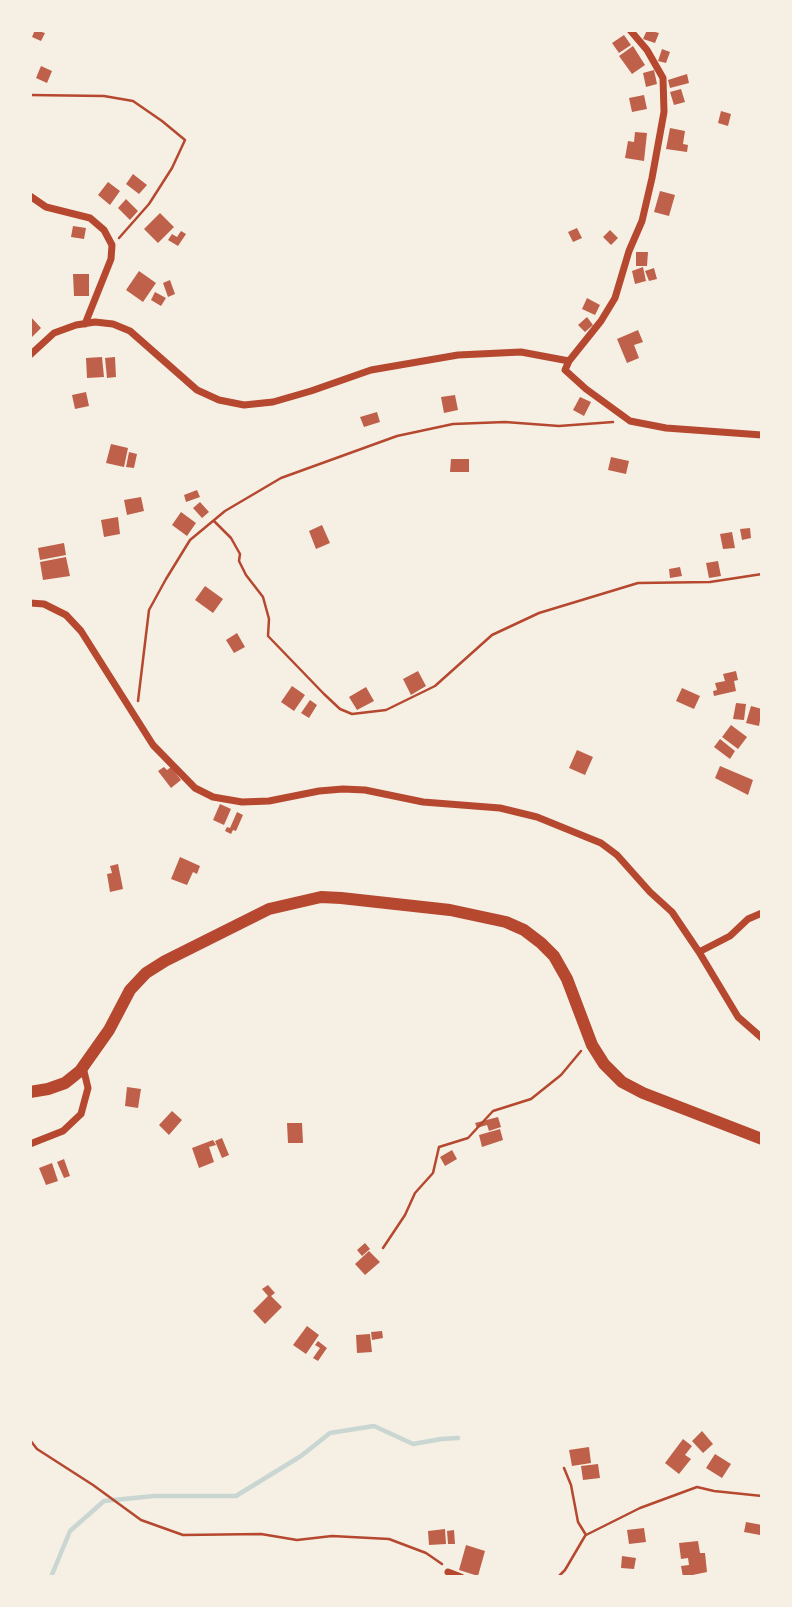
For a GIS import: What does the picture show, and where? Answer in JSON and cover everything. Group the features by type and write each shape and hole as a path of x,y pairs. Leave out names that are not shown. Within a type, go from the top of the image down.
{"highway":[{"path":"30,1092 65,1083 83,1067 130,990 146,973 270,909 321,897 450,911 506,922 524,930 554,956 567,979 590,1040 604,1064 622,1082 643,1093 762,1139"}],"street":[{"path":"630,30 647,50 663,78 664,112 652,178 642,221 629,251 615,298 565,370 630,421 666,428 762,435"},
{"path":"30,196 46,207 90,218 104,230 112,245 111,259 85,324"},
{"path":"30,355 54,333 85,324 113,324 130,331 197,390 219,400 244,405 273,402 371,370 458,355 521,352 569,361"},
{"path":"30,603 44,604 66,615 81,631 153,745 195,788 213,797 242,802 269,801 319,791 365,790 423,802 500,808 537,817 559,828 588,837 617,855 672,912 738,1017 762,1038"},
{"path":"699,952 730,936 748,919 762,913"},
{"path":"30,1144 63,1131 81,1114 88,1088 83,1067"},
{"path":"448,1572 461,1577"}],"path":[{"path":"30,95 104,96 133,101 185,140 172,168 149,204 112,245"},
{"path":"136,719 149,610 190,540 225,511 281,478 397,436 453,424 505,422 559,426 630,421"},
{"path":"214,521 231,538 240,554 242,568 263,597 269,619 268,636 340,709 352,714 386,710 435,686 492,635 539,613 638,583 710,582 762,574"},
{"path":"383,1248 405,1215 415,1193 433,1173 439,1147 468,1138 493,1111 531,1099 561,1075 590,1040"},
{"path":"30,1440 37,1450 93,1485 141,1520 183,1535 261,1534 297,1540 331,1536 390,1539 439,1560 448,1572"},
{"path":"564,1468 571,1486 578,1522 586,1535"},
{"path":"558,1577 586,1535 640,1508 697,1487 762,1496"}],"building":[{"path":"35,30 45,33 41,41 32,37"},
{"path":"647,30 659,33 655,43 643,39"},
{"path":"624,35 631,45 619,53 612,43"},
{"path":"633,46 645,65 632,74 619,56"},
{"path":"662,49 670,52 666,63 658,61"},
{"path":"41,66 52,71 47,83 36,78"},
{"path":"654,70 657,84 646,87 643,73"},
{"path":"687,74 689,83 670,88 668,80"},
{"path":"681,89 685,102 674,105 670,92"},
{"path":"644,95 647,109 632,112 629,98"},
{"path":"721,111 731,114 728,126 718,123"},
{"path":"670,128 685,131 683,144 688,145 687,152 666,149"},
{"path":"635,132 647,133 644,161 625,158 628,141 634,142"},
{"path":"133,174 147,185 139,194 126,184"},
{"path":"108,182 120,191 110,205 98,195"},
{"path":"660,191 675,195 669,216 654,212"},
{"path":"126,199 138,211 130,220 118,208"},
{"path":"160,213 174,227 158,243 144,229"},
{"path":"73,226 86,228 84,239 71,237"},
{"path":"577,228 582,238 573,242 568,232"},
{"path":"610,230 618,238 611,245 603,237"},
{"path":"181,231 186,234 178,246 168,240 172,234 177,237"},
{"path":"636,252 648,252 647,266 636,266"},
{"path":"643,267 646,281 635,284 632,271"},
{"path":"654,268 657,279 649,281 645,271"},
{"path":"139,271 156,283 143,302 126,290"},
{"path":"73,274 89,274 89,296 74,296"},
{"path":"170,280 175,294 168,297 163,283"},
{"path":"155,292 166,298 161,306 151,300"},
{"path":"587,298 600,305 595,315 582,309"},
{"path":"30,316 41,328 30,339"},
{"path":"587,317 593,325 585,332 578,325"},
{"path":"638,330 643,342 634,345 639,358 627,363 617,339"},
{"path":"102,357 104,377 87,378 86,358"},
{"path":"115,357 116,377 107,378 105,358"},
{"path":"86,392 89,406 75,409 72,395"},
{"path":"455,395 458,410 444,413 441,397"},
{"path":"580,397 591,402 584,416 573,410"},
{"path":"377,412 380,422 364,427 360,417"},
{"path":"111,444 128,448 124,467 106,463"},
{"path":"129,452 137,454 134,468 126,467"},
{"path":"611,457 629,461 626,474 608,470"},
{"path":"451,459 469,459 469,472 450,472"},
{"path":"197,490 200,497 186,502 184,495"},
{"path":"141,497 144,511 127,515 124,500"},
{"path":"200,502 209,512 202,518 193,508"},
{"path":"181,512 196,523 187,536 172,525"},
{"path":"118,517 120,534 104,537 101,520"},
{"path":"322,525 330,543 316,549 309,531"},
{"path":"750,528 751,538 742,540 740,529"},
{"path":"732,532 735,548 723,549 720,534"},
{"path":"64,543 66,555 40,560 38,548"},
{"path":"66,557 70,576 43,580 40,562"},
{"path":"718,561 721,576 709,578 706,563"},
{"path":"680,567 682,576 670,578 669,569"},
{"path":"205,586 223,599 213,613 195,600"},
{"path":"237,633 245,647 234,653 226,640"},
{"path":"418,671 426,686 411,695 403,679"},
{"path":"736,671 736,691 714,696 713,691 717,690 715,683 725,681 723,674"},
{"path":"292,686 305,695 294,711 281,702"},
{"path":"366,687 374,701 357,710 349,697"},
{"path":"682,688 700,696 694,709 676,701"},
{"path":"310,700 317,705 309,718 301,713"},
{"path":"736,703 746,704 744,720 733,719"},
{"path":"751,706 762,709 759,726 746,723"},
{"path":"731,725 747,737 738,749 722,737"},
{"path":"720,739 735,751 730,759 714,747"},
{"path":"577,750 593,757 585,775 569,768"},
{"path":"720,766 753,780 748,795 715,778"},
{"path":"164,767 167,770 171,767 181,780 171,788 158,771"},
{"path":"220,804 231,809 224,825 213,820"},
{"path":"237,812 243,815 236,831 233,830 231,834 225,831 227,827 230,828"},
{"path":"180,857 200,866 197,874 193,872 187,885 171,879"},
{"path":"118,864 123,889 110,892 107,874 112,873 110,866"},
{"path":"127,1087 141,1089 138,1108 125,1106"},
{"path":"172,1111 182,1120 169,1135 159,1125"},
{"path":"498,1117 501,1127 489,1131 487,1125 477,1128 475,1123"},
{"path":"287,1123 302,1123 303,1143 288,1143"},
{"path":"500,1129 503,1140 482,1147 479,1135"},
{"path":"222,1138 229,1155 222,1158 215,1141"},
{"path":"213,1140 216,1145 209,1147 214,1162 199,1168 192,1148"},
{"path":"452,1150 457,1159 445,1166 440,1157"},
{"path":"64,1159 70,1176 64,1178 57,1162"},
{"path":"52,1163 58,1181 46,1185 39,1168"},
{"path":"365,1243 370,1249 362,1256 357,1250"},
{"path":"369,1251 380,1262 365,1275 355,1264"},
{"path":"268,1285 275,1293 271,1296 282,1307 265,1324 253,1311 268,1296 262,1289"},
{"path":"307,1326 319,1335 306,1354 293,1345"},
{"path":"382,1331 383,1338 372,1340 371,1332"},
{"path":"370,1334 372,1352 357,1353 356,1335"},
{"path":"318,1341 327,1348 318,1361 313,1358 320,1348 315,1345"},
{"path":"702,1431 713,1444 703,1453 692,1441"},
{"path":"683,1439 692,1446 685,1455 691,1459 679,1474 665,1463"},
{"path":"589,1447 591,1463 572,1466 569,1450"},
{"path":"715,1454 731,1464 722,1478 706,1468"},
{"path":"598,1464 600,1478 583,1480 581,1466"},
{"path":"746,1522 762,1525 760,1535 744,1532"},
{"path":"644,1528 646,1542 629,1544 627,1530"},
{"path":"445,1529 446,1544 429,1545 428,1531"},
{"path":"454,1530 455,1544 448,1544 447,1531"},
{"path":"698,1541 700,1553 705,1553 707,1572 683,1577 681,1566 689,1565 688,1558 681,1559 679,1543"},
{"path":"466,1545 485,1551 478,1576 459,1570"},
{"path":"622,1556 636,1558 634,1569 621,1568"}],"waterway":[{"path":"51,1577 70,1531 104,1501 154,1496 236,1496 301,1456 330,1433 374,1426 413,1444 458,1438"}]}
